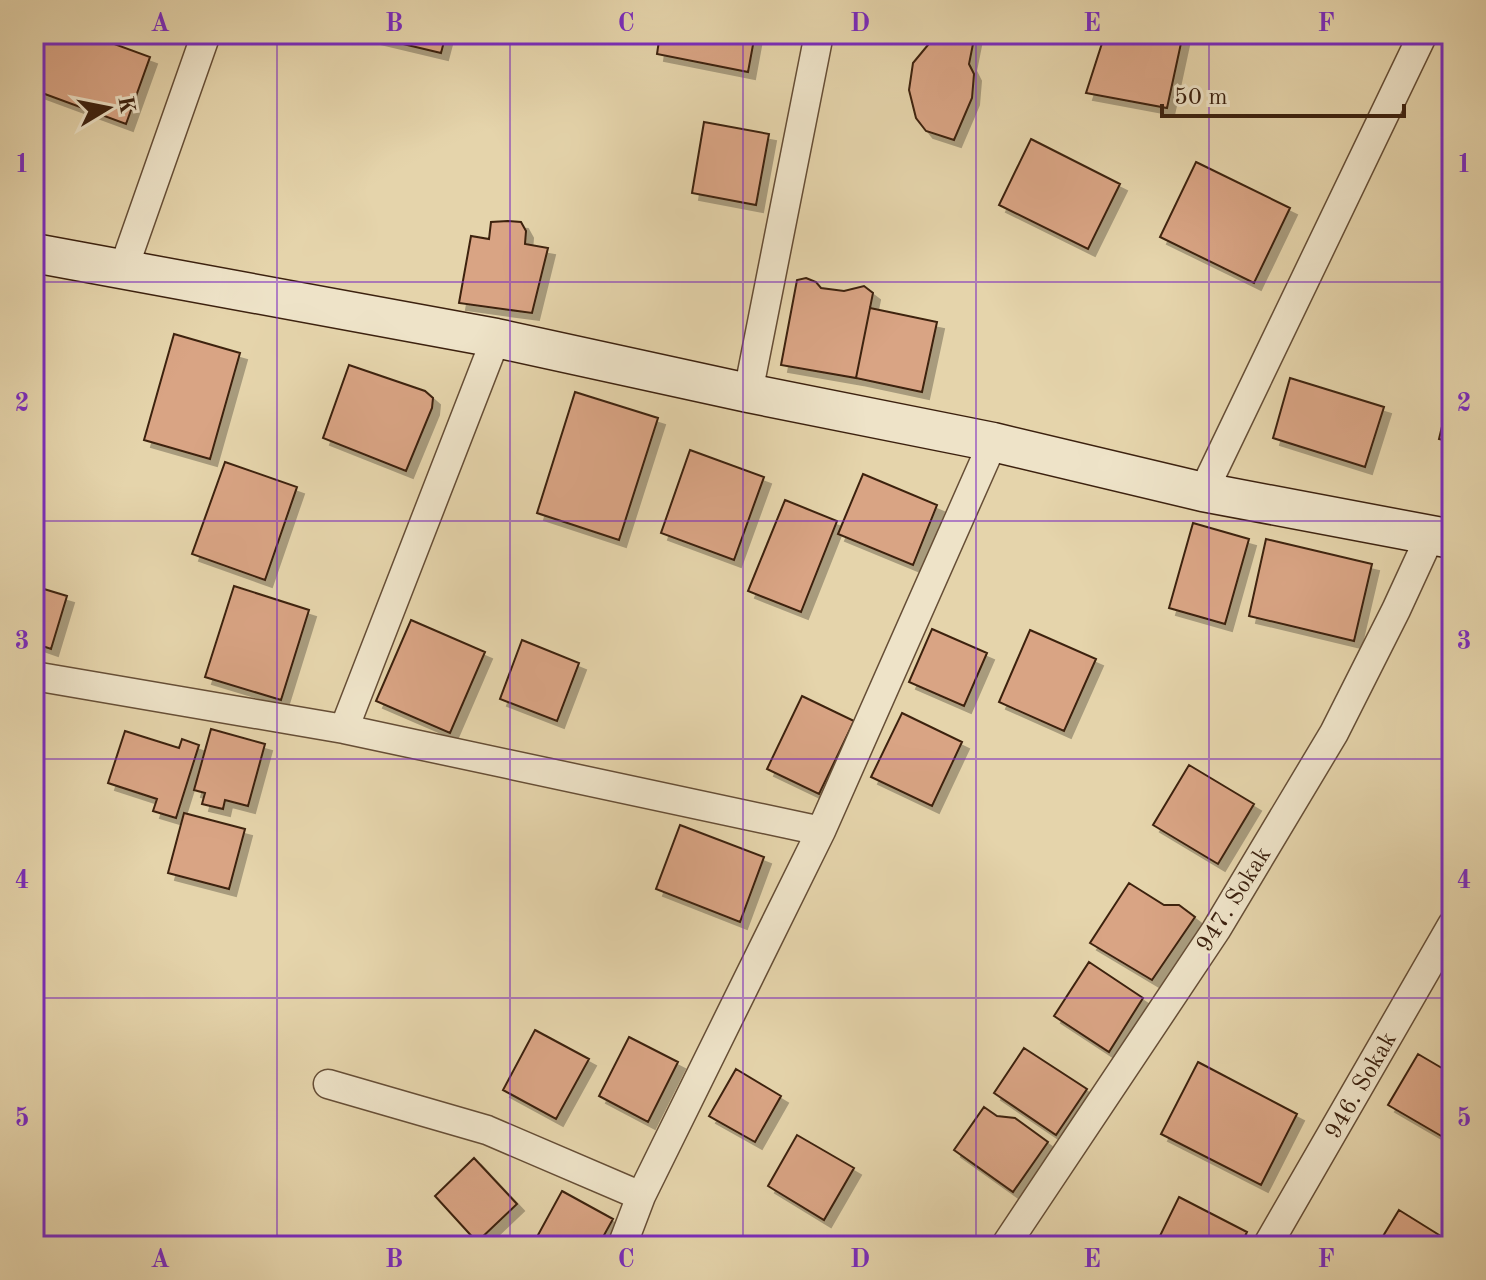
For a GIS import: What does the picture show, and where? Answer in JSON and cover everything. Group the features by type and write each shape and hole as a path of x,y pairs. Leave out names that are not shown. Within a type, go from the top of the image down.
{"street":[{"path":"123,270 206,34"},
{"path":"748,393 819,34"},
{"path":"1203,492 1423,34"},
{"path":"34,253 496,338 993,442 1203,492 1441,536"},
{"path":"344,729 496,338"},
{"path":"622,1246 641,1196 821,831 993,442"},
{"name":"947. Sokak","path":"1005,1246 1216,930 1334,733 1396,610 1441,536"},
{"path":"34,676 344,729 821,831"},
{"name":"946. Sokak","path":"1267,1246 1452,925"},
{"path":"328,1084 487,1130 641,1196"}],"building":[{"path":"45,34 87,34 150,57 126,124 34,90 34,65"},
{"path":"361,34 446,34 441,53"},
{"path":"660,34 755,34 748,72 657,54"},
{"path":"937,34 975,34 969,64 974,74 972,98 954,140 926,131 916,118 909,90 913,63"},
{"path":"1105,34 1183,34 1167,108 1086,93"},
{"path":"704,122 769,134 756,205 692,193"},
{"path":"1031,139 1120,184 1088,249 999,205"},
{"path":"1196,162 1290,208 1254,283 1160,237"},
{"path":"491,222 521,222 526,231 525,244 548,248 532,313 459,303 471,236 489,239"},
{"path":"806,278 821,288 844,291 864,286 873,293 856,378 781,365 797,280"},
{"path":"870,308 937,322 922,392 856,378"},
{"path":"174,334 240,353 210,459 144,440"},
{"path":"349,365 425,391 433,398 432,408 406,471 323,438"},
{"path":"1290,378 1384,407 1365,467 1273,438"},
{"path":"1452,385 1452,442 1439,439"},
{"path":"575,392 658,418 619,540 537,513"},
{"path":"690,450 764,477 734,560 661,533"},
{"path":"225,462 297,487 265,580 192,554"},
{"path":"863,474 937,505 913,565 838,534"},
{"path":"785,500 837,521 801,612 748,591"},
{"path":"1193,523 1249,539 1225,624 1169,608"},
{"path":"1266,539 1372,564 1354,641 1249,616"},
{"path":"34,586 67,596 51,649 34,643"},
{"path":"234,586 309,610 281,700 205,677"},
{"path":"411,620 485,652 450,733 376,701"},
{"path":"932,629 987,653 964,706 909,682"},
{"path":"1030,630 1096,659 1064,731 999,702"},
{"path":"522,640 579,663 557,721 500,699"},
{"path":"802,696 854,721 819,794 767,769"},
{"path":"902,713 962,742 932,806 871,777"},
{"path":"211,729 265,744 248,806 225,800 223,809 202,804 205,793 194,790"},
{"path":"125,731 179,748 182,739 199,745 176,818 153,811 157,799 108,783"},
{"path":"1189,765 1254,804 1218,864 1153,825"},
{"path":"184,813 245,829 229,889 168,873"},
{"path":"680,825 764,857 740,922 656,889"},
{"path":"1129,883 1164,905 1179,905 1195,917 1152,980 1090,943"},
{"path":"1089,962 1143,998 1109,1052 1054,1016"},
{"path":"535,1030 589,1059 556,1119 503,1090"},
{"path":"629,1037 678,1062 648,1122 599,1096"},
{"path":"1024,1048 1087,1089 1056,1135 994,1093"},
{"path":"1418,1054 1452,1074 1452,1121 1443,1137 1388,1105"},
{"path":"1198,1062 1297,1114 1261,1185 1161,1134"},
{"path":"736,1069 781,1096 755,1142 709,1116"},
{"path":"984,1107 997,1116 1015,1118 1048,1142 1013,1192 954,1150"},
{"path":"797,1135 854,1168 824,1220 768,1186"},
{"path":"474,1158 517,1204 477,1242 435,1196"},
{"path":"562,1191 613,1219 598,1246 532,1246"},
{"path":"1179,1197 1247,1232 1240,1246 1155,1246"},
{"path":"1399,1210 1452,1243 1452,1246 1377,1246"}]}
